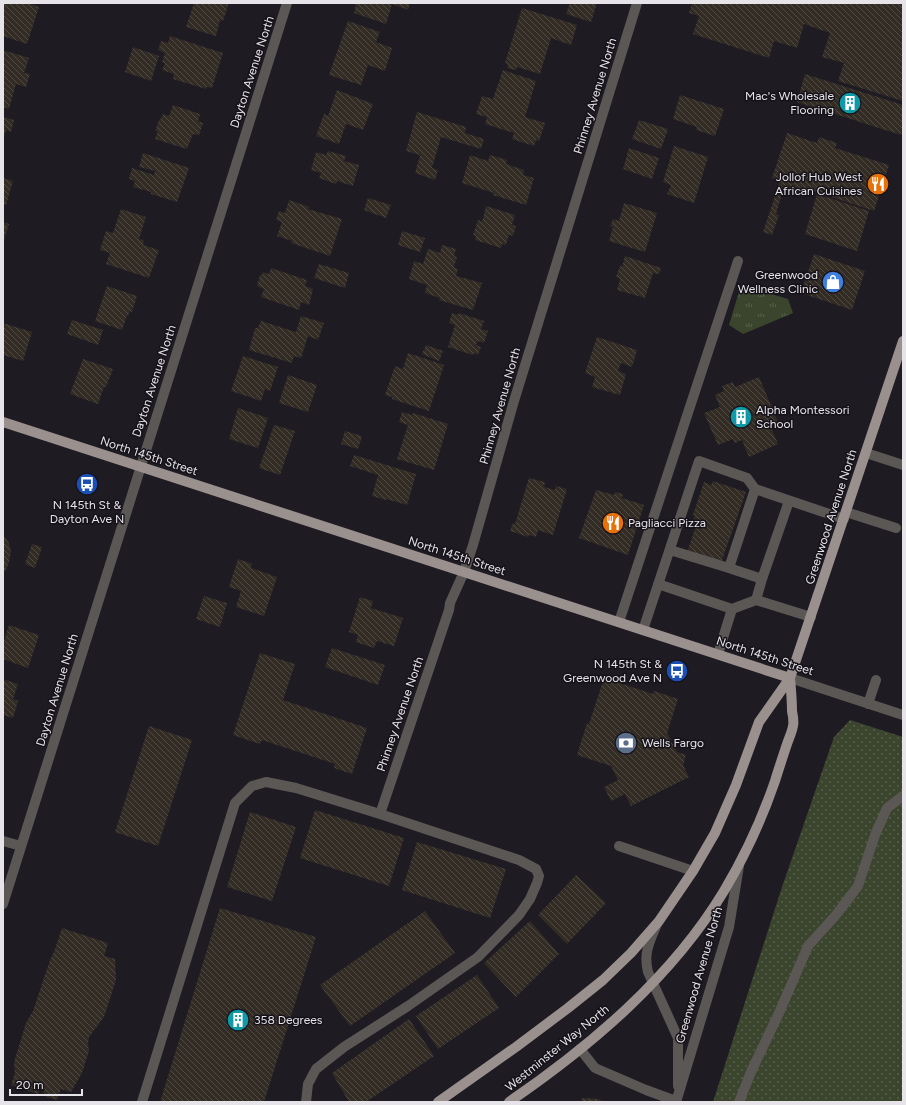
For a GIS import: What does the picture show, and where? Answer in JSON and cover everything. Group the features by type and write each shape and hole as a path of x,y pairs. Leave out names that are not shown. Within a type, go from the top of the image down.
{"main road":[{"name":"Greenwood Avenue North","path":"659,921 693,871 715,833 759,722 790,678 903,341"},
{"name":"North 145th Street","path":"3,422 790,678"},
{"name":"Greenwood Avenue North","path":"740,864 770,796 793,726 790,678"},
{"name":"Westminster Way North","path":"509,1102 546,1076 610,1024 653,982 679,953 703,922 724,892 740,864"},
{"name":"Westminster Way North","path":"438,1102 516,1047 603,980 631,953 659,921"}],"street":[{"name":"Dayton Avenue North","path":"3,904 287,3"},
{"name":"Phinney Avenue North","path":"380,814 450,603 464,572 473,545 514,401 637,3"},
{"path":"619,622 738,261"},
{"path":"866,453 903,465"},
{"path":"643,630 699,461 747,478 755,489 789,501 896,528"},
{"path":"729,568 755,489"},
{"path":"756,600 789,501"},
{"path":"670,550 762,579"},
{"path":"658,584 732,609 756,600 811,617"},
{"path":"718,654 732,609"},
{"name":"North 145th Street","path":"790,678 903,715"},
{"path":"868,704 876,680"},
{"path":"142,1102 235,803 252,786 266,782 296,788 518,860 536,869 539,876 530,900 519,915 478,957 408,1006 344,1047 316,1069 308,1084 306,1102"},
{"path":"739,1102 751,1072 780,1014 808,946 836,915 858,886 887,808 903,796"},
{"path":"3,841 21,846"},
{"path":"619,846 693,871"},
{"name":"Greenwood Avenue North","path":"677,1100 729,927 740,864"},
{"name":"Greenwood Avenue North","path":"659,921 649,943 646,953 646,964 648,972 678,1038 677,1100"},
{"path":"580,1049 595,1068 646,1090 677,1100"}],"green space":[{"path":"741,285 788,299 793,313 743,334 729,325"},
{"path":"850,720 903,737 903,1102 713,1102 782,887 834,737"}],"building":[{"path":"3,3 28,3 39,7 27,44 3,36"},
{"path":"194,3 229,3 223,21 220,20 216,36 186,27"},
{"path":"352,3 410,3 408,10 392,4 386,24 354,13 356,5"},
{"path":"570,3 597,3 591,22 566,14"},
{"path":"692,3 903,3 903,101 838,81 844,63 822,57 830,33 804,24 797,48 774,41 769,58 693,34 699,16 689,13"},
{"path":"522,8 577,25 571,45 551,38 540,74 517,67 516,70 507,68 508,64 505,63"},
{"path":"348,21 380,32 376,42 392,48 385,71 368,65 361,85 329,75"},
{"path":"170,36 223,53 212,88 207,87 206,89 173,79 174,74 162,70 165,63 162,62 165,53 158,50 161,41 168,43"},
{"path":"133,47 159,56 151,81 125,72"},
{"path":"3,50 29,58 24,73 30,74 26,87 16,84 9,109 3,107"},
{"path":"503,70 536,81 525,117 545,123 539,141 536,140 534,146 512,139 514,133 485,124 487,117 476,114 482,96 493,99"},
{"name":"Mac's Wholesale Flooring","path":"805,74 903,105 903,128 901,135 797,102"},
{"path":"337,90 373,104 363,130 346,124 339,144 316,136 324,114 328,116"},
{"path":"680,95 724,109 715,136 696,130 697,127 673,119"},
{"path":"173,105 200,114 198,121 203,123 199,135 193,134 187,149 155,139 158,131 155,131 159,120 163,114 169,116"},
{"path":"417,112 466,127 465,133 484,139 481,149 441,137 432,168 438,170 435,180 415,173 420,155 406,151"},
{"path":"3,117 14,120 11,132 6,130 3,139"},
{"path":"639,120 668,129 661,149 632,139"},
{"path":"787,133 817,143 819,137 837,143 835,148 889,165 874,211 808,189 807,195 784,187 776,214 779,215 772,235 763,232 780,181 772,178"},
{"path":"674,146 708,157 694,203 667,194 671,185 663,182"},
{"path":"629,148 659,158 652,179 623,169"},
{"path":"328,151 346,156 344,161 359,165 353,186 337,181 336,184 319,178 321,173 311,170 316,152 326,155"},
{"path":"143,153 189,168 177,202 133,187 135,181 129,179 132,168 154,175 155,171 139,167"},
{"path":"470,155 488,161 490,155 507,160 506,164 524,170 523,175 534,178 526,205 493,195 494,193 462,183"},
{"path":"3,178 13,181 6,205 3,204"},
{"path":"817,194 869,211 857,251 805,234"},
{"path":"368,198 391,205 386,218 364,210"},
{"path":"289,200 309,207 308,209 342,219 330,256 291,243 292,241 277,236 282,222 276,220 279,211 285,213"},
{"path":"624,203 657,213 645,252 609,241 613,227 610,226 613,219 619,221"},
{"path":"486,206 515,215 512,225 516,226 513,236 509,235 506,245 502,244 501,248 475,240 476,236 473,235 478,220 482,222"},
{"path":"121,209 146,217 139,239 144,240 143,245 159,250 149,278 106,264 110,253 100,250 106,231 113,233"},
{"path":"3,222 9,224 3,243"},
{"path":"402,231 425,238 420,252 398,245"},
{"path":"442,245 456,249 454,256 457,257 454,267 458,269 456,276 482,283 473,310 439,300 440,298 425,293 427,285 409,279 414,261 423,264 428,249 440,253"},
{"name":"Greenwood Wellness Clinic","path":"814,254 865,271 852,310 801,293"},
{"path":"625,256 661,268 659,274 653,273 645,298 617,290 620,279 616,277 620,266 622,267"},
{"path":"319,264 349,273 345,288 314,278"},
{"path":"271,268 307,280 305,286 313,289 309,305 301,302 299,310 261,297 264,289 257,286 260,275 262,275 263,272 269,274"},
{"path":"107,286 137,296 132,312 130,311 127,316 122,330 95,321"},
{"path":"452,313 458,315 459,313 484,321 481,329 488,331 484,343 478,341 476,345 481,347 478,355 474,353 473,355 448,347 455,325 449,323"},
{"path":"301,316 324,323 318,340 308,336 301,358 294,356 292,363 249,350 255,328 258,328 261,321 296,332"},
{"path":"72,320 103,330 98,345 67,334"},
{"path":"3,323 32,332 23,361 3,355"},
{"path":"597,337 637,350 632,367 621,363 618,371 626,374 620,395 592,387 595,377 585,373"},
{"path":"426,345 443,351 439,361 422,354"},
{"path":"408,353 444,365 429,411 392,399 392,397 385,395 395,366 403,369"},
{"path":"243,356 278,367 270,391 265,389 261,401 231,391"},
{"path":"83,359 113,369 98,404 70,394"},
{"path":"288,375 317,385 308,412 279,403"},
{"name":"Alpha Montessori School","path":"759,377 778,422 770,425 778,444 749,457 742,440 735,443 733,439 718,445 704,413 720,407 715,395 724,391 722,386 733,382 735,387"},
{"path":"238,408 268,418 258,448 229,439"},
{"path":"402,412 412,415 413,413 448,424 434,470 397,459 408,425 399,422"},
{"path":"274,425 295,431 280,475 259,468"},
{"path":"345,431 362,436 358,449 341,444"},
{"path":"354,455 416,474 407,505 372,496 378,475 350,466"},
{"path":"529,478 545,482 544,487 555,490 556,486 567,489 553,535 538,530 536,537 529,535 528,537 510,531 513,523 515,524"},
{"path":"713,481 746,492 721,563 687,552 695,529 691,527 695,515 693,515 704,482 711,485"},
{"path":"596,490 614,495 615,492 623,494 622,498 644,505 628,555 579,538"},
{"path":"3,535 9,543 11,552 6,570 3,572"},
{"path":"32,544 42,547 35,568 25,564"},
{"path":"238,559 252,564 251,568 277,577 264,616 236,607 241,591 229,587"},
{"path":"204,596 227,603 220,627 196,619"},
{"path":"360,597 373,601 371,608 403,618 394,646 377,641 374,648 356,642 358,635 349,632"},
{"path":"9,625 39,635 28,668 3,659 3,645"},
{"path":"332,648 385,665 378,685 325,667"},
{"path":"260,653 295,664 283,700 367,728 352,774 334,768 335,764 262,740 260,744 233,735"},
{"name":"Wells Fargo","path":"604,678 653,694 654,691 678,699 667,733 677,752 686,755 683,765 689,777 631,806 625,794 611,801 604,787 618,780 611,766 577,755"},
{"path":"3,679 18,684 13,699 18,701 13,718 3,715"},
{"path":"149,726 192,740 158,846 115,832"},
{"path":"315,810 404,838 389,886 300,858"},
{"path":"250,812 296,827 272,901 227,887"},
{"path":"417,842 506,869 490,918 402,890"},
{"path":"576,875 606,903 567,944 538,915"},
{"name":"358 Degrees","path":"220,908 316,937 264,1102 160,1102"},
{"path":"425,911 455,953 350,1026 320,985"},
{"path":"530,921 559,954 516,997 484,963"},
{"path":"62,928 108,943 104,956 115,959 116,980 104,1017 89,1037 89,1051 82,1073 71,1092 61,1089 57,1100 47,1097 43,1092 44,1087 41,1086 38,1094 11,1085 15,1073 14,1062 26,1023 33,1011"},
{"path":"477,975 499,1008 438,1049 416,1016"},
{"path":"409,1019 434,1056 366,1102 349,1102 332,1073"},
{"path":"582,1098 599,1099 603,1102 581,1102"}],"place":[{"name":"Mac's Wholesale Flooring","path":"850,103"},
{"name":"Jollof Hub West African Cuisines","path":"878,184"},
{"name":"Greenwood Wellness Clinic","path":"833,282"},
{"name":"Alpha Montessori School","path":"741,417"},
{"name":"N 145th St & Dayton Ave N","path":"87,484"},
{"name":"Pagliacci Pizza","path":"613,523"},
{"name":"N 145th St & Greenwood Ave N","path":"677,671"},
{"name":"Wells Fargo","path":"626,743"},
{"name":"358 Degrees","path":"238,1020"}]}
